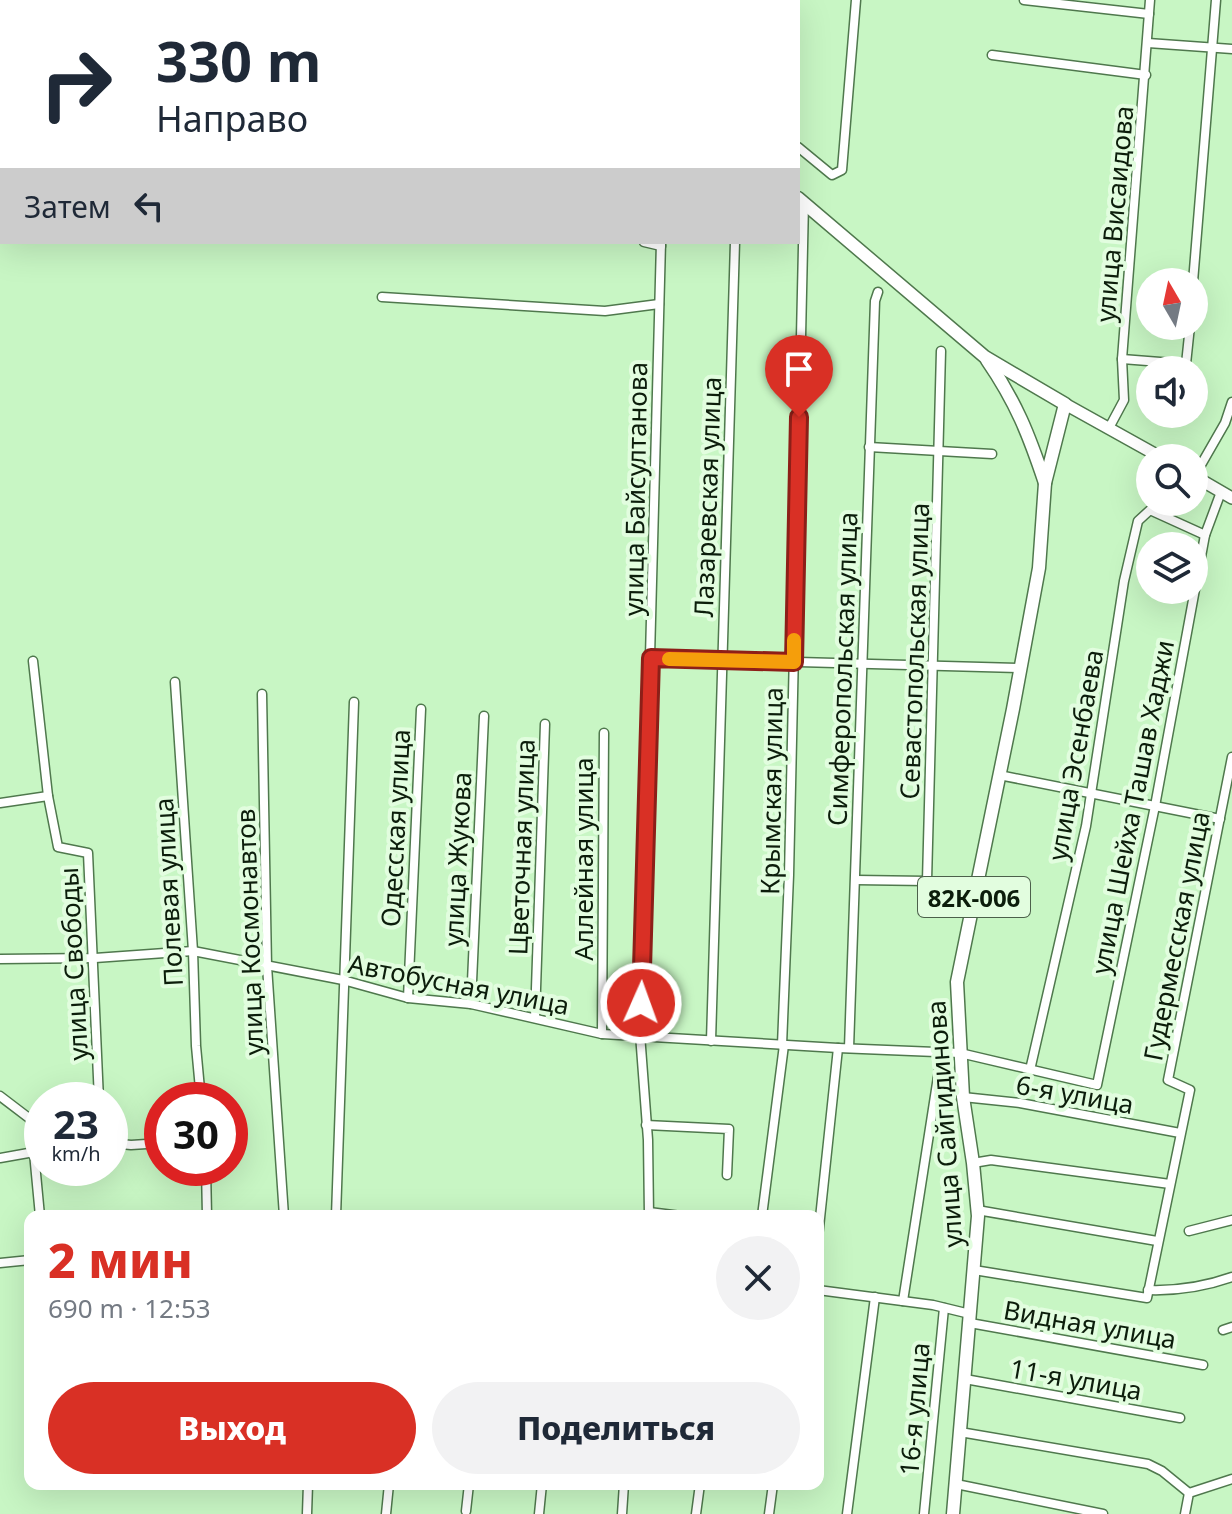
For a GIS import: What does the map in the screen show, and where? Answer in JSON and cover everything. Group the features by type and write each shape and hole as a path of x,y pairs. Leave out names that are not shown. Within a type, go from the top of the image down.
{"main road":[{"name":"82К-006","path":"801,200 985,357 1027,427 1045,483"},
{"path":"985,357 1137,444"},
{"name":"улица Сайгидинова","path":"953,1514 977,1210 963,1097 957,982 1039,568 1045,483 1065,404"},
{"path":"1208,484 1232,498"}],"street":[{"path":"800,149 832,175 842,170 856,0"},
{"path":"1024,0 1149,14"},
{"name":"улица Висаидова","path":"1109,428 1124,400 1122,359 1150,0"},
{"path":"1194,268 1216,0"},
{"path":"1148,43 1232,49"},
{"path":"992,55 1146,75"},
{"name":"Крымская улица","path":"763,1210 783,1045 794,662 801,200"},
{"name":"улица Байсултанова","path":"649,1210 640,1034 661,244"},
{"name":"Лазаревская улица","path":"711,1041 735,244"},
{"name":"Симферопольская улица","path":"849,1048 869,447 875,301 878,292"},
{"path":"382,297 605,311 659,304"},
{"path":"1122,359 1186,364 1189,340"},
{"name":"Севастопольская улица","path":"856,880 927,881 941,351"},
{"path":"1208,452 1225,423 1232,402"},
{"path":"869,447 992,454"},
{"name":"улица Шейха Ташав Хаджи","path":"1206,532 1221,492"},
{"name":"улица Эсенбаева","path":"1030,1070 1093,792 1124,581 1138,521 1150,510 1198,532"},
{"name":"улица Шейха Ташав Хаджи","path":"1097,1085 1155,806 1192,604"},
{"path":"651,658 1020,668"},
{"name":"улица Свободы","path":"33,661 48,796 58,847 88,853 98,1082"},
{"name":"Полевая улица","path":"175,682 199,1082"},
{"name":"улица Космонавтов","path":"262,694 267,966 284,1210"},
{"path":"336,1210 354,702"},
{"name":"Одесская улица","path":"408,998 421,709"},
{"name":"улица Жукова","path":"471,1004 484,716"},
{"name":"Цветочная улица","path":"535,1018 545,724"},
{"name":"Аллейная улица","path":"602,1034 604,733"},
{"name":"Гудермесская улица","path":"1148,1294 1190,1090 1168,1080 1232,757"},
{"path":"999,775 1220,819"},
{"path":"0,803 48,796"},
{"name":"Автобусная улица","path":"0,959 95,958 193,951 343,980 408,998 471,1004 602,1034 942,1051 1097,1085"},
{"path":"822,1210 838,1048"},
{"path":"903,1301 942,1051"},
{"path":"0,1096 24,1115"},
{"name":"6-я улица","path":"963,1097 1020,1103 1180,1133"},
{"path":"646,1125 729,1129 727,1175"},
{"path":"0,1158 24,1154"},
{"path":"973,1163 991,1160 1170,1184"},
{"path":"37,1186 39,1210"},
{"path":"206,1186 207,1210"},
{"path":"977,1210 1157,1241"},
{"path":"1189,1231 1232,1220"},
{"path":"0,1263 24,1261"},
{"path":"974,1270 1148,1294 1207,1286 1232,1277"},
{"name":"Видная улица","path":"824,1291 944,1308 970,1319 1203,1365"},
{"path":"847,1514 875,1297"},
{"name":"16-я улица","path":"924,1514 944,1308"},
{"name":"11-я улица","path":"965,1379 1180,1418"},
{"path":"960,1432 1148,1464 1189,1493"},
{"path":"1189,1493 1232,1479"},
{"path":"956,1484 1103,1514"},
{"path":"307,1514 308,1490"},
{"path":"386,1514 388,1490"},
{"path":"466,1511 468,1490"},
{"path":"539,1514 541,1490"},
{"path":"622,1514 624,1490"},
{"path":"696,1514 699,1490"},
{"path":"769,1514 772,1490"},
{"path":"1185,1514 1189,1493"}],"slow traffic":[{"path":"669,659 794,662 794,640"}],"route":[{"path":"641,1003 651,658 794,662 799,417"}]}
